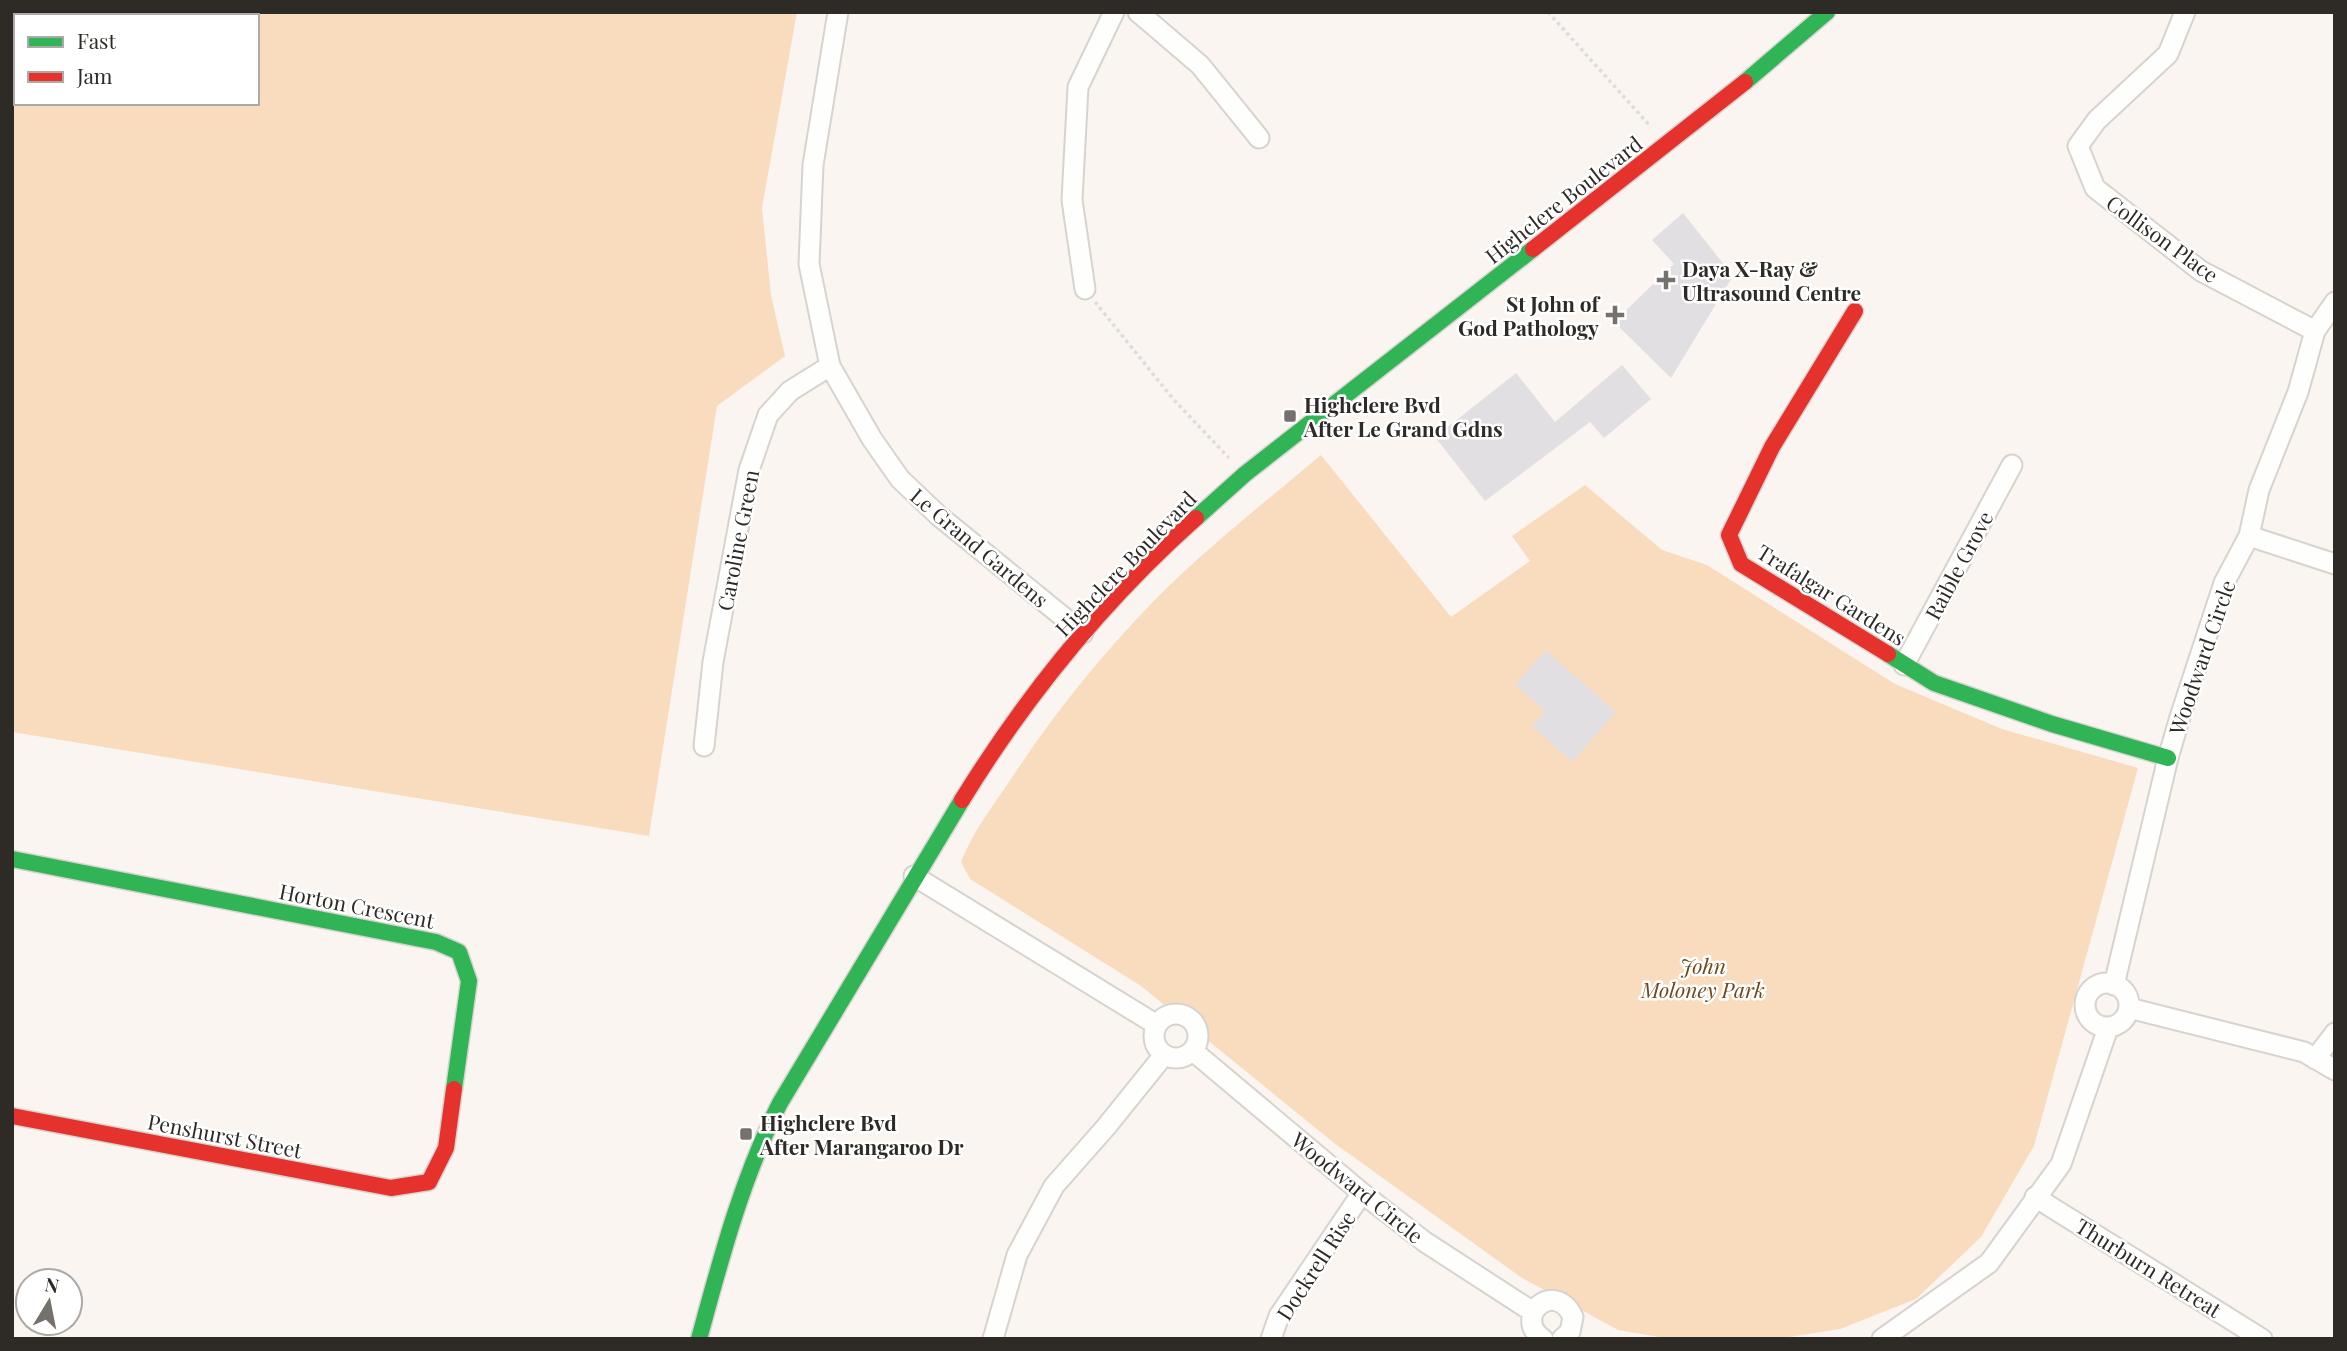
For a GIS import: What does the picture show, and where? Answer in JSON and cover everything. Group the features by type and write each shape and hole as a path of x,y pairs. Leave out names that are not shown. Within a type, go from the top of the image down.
{"street":[{"name":"Le Grand Gardens","path":"838,12 813,165 809,264 830,366 872,439 900,479 939,516 1083,633"},
{"path":"1085,289 1072,200 1079,87 1114,12"},
{"path":"1138,12 1200,65 1259,138"},
{"name":"Highclere Boulevard","path":"699,1339 724,1243 759,1146 780,1103 914,876 1011,725 1083,633 1170,541 1245,474 1689,128 1827,12"},
{"name":"Collison Place","path":"2185,12 2168,54 2097,120 2078,146 2095,188 2201,271 2315,331"},
{"name":"Woodward Circle","path":"2114,985 2168,758 2224,583 2249,536 2259,490 2298,392 2315,331 2335,302"},
{"name":"Trafalgar Gardens","path":"1855,312 1772,447 1729,535 1741,564 1934,683 2052,724 2168,758"},
{"name":"Caroline Green","path":"704,746 713,662 749,470 768,415 790,391 830,366"},
{"name":"Raible Grove","path":"1905,665 2012,465"},
{"path":"2249,536 2335,564"},
{"name":"Horton Crescent","path":"12,859 436,942 459,952 469,981 446,1148 429,1182"},
{"path":"914,876 1157,1025"},
{"path":"2107,983 2114,985 2126,994 2129,1008 2122,1022 2108,1028 2094,1023 2089,1017 2085,1002 2092,989 2107,983"},
{"path":"2129,1008 2304,1052 2335,1070"},
{"path":"1173,1015 1181,1015 1191,1020 1198,1036 1192,1051 1179,1058 1164,1055 1155,1042 1157,1025 1173,1015"},
{"path":"1882,1339 1989,1263 2061,1164 2108,1028"},
{"path":"2315,1059 2335,1032"},
{"name":"Woodward Circle","path":"1192,1051 1425,1242 1533,1312"},
{"path":"993,1339 1017,1255 1054,1186 1164,1055"},
{"name":"Penshurst Street","path":"12,1116 391,1188 429,1182"},
{"name":"Dockrell Rise","path":"1271,1339 1279,1316 1362,1193"},
{"name":"Thurburn Retreat","path":"2035,1197 2262,1339"},
{"path":"1542,1339 1533,1329 1533,1312 1537,1306 1553,1300 1569,1308 1573,1317 1571,1336"}],"path":[{"path":"1548,12 1651,127"},
{"path":"1085,289 1174,400 1245,474"}],"green space":[{"path":"12,12 797,12 762,208 771,295 785,356 717,406 649,836 12,732"},
{"name":"John Moloney Park","path":"1321,455 1451,617 1530,561 1512,536 1585,485 1662,550 1707,565 1895,684 2002,729 2138,768 2034,1146 1981,1237 1916,1299 1840,1329 1776,1339 1671,1339 1618,1330 1522,1278 1334,1143 1141,986 970,879 961,862 978,828 1060,709 1112,646 1190,566"}],"building":[{"path":"1683,213 1733,276 1671,378 1614,322 1674,264 1652,240"},
{"path":"1622,365 1651,399 1604,438 1590,422 1485,501 1435,437 1516,373 1555,422"},
{"path":"1546,650 1616,712 1572,762 1532,726 1545,711 1515,685"}],"traffic: fast":[{"path":"1745,82 1827,12"},
{"path":"1196,518 1245,474 1533,249"},
{"path":"1888,654 1934,683 2052,724 2168,758"},
{"path":"699,1339 743,1189 780,1103 962,800"},
{"path":"12,859 436,942 459,952 469,981 454,1089"}],"traffic: jam":[{"path":"1533,249 1745,82"},
{"path":"1855,311 1772,447 1729,535 1741,564 1888,654"},
{"path":"962,800 1013,723 1069,650 1130,582 1196,518"},
{"path":"12,1116 391,1188 429,1182 446,1148 454,1089"}],"place":[{"name":"Daya X-Ray & Ultrasound Centre","path":"1666,280"},
{"name":"St John of God Pathology","path":"1615,315"},
{"name":"Highclere Bvd After Le Grand Gdns","path":"1290,416"},
{"name":"Highclere Bvd After Marangaroo Dr","path":"746,1134"}]}
